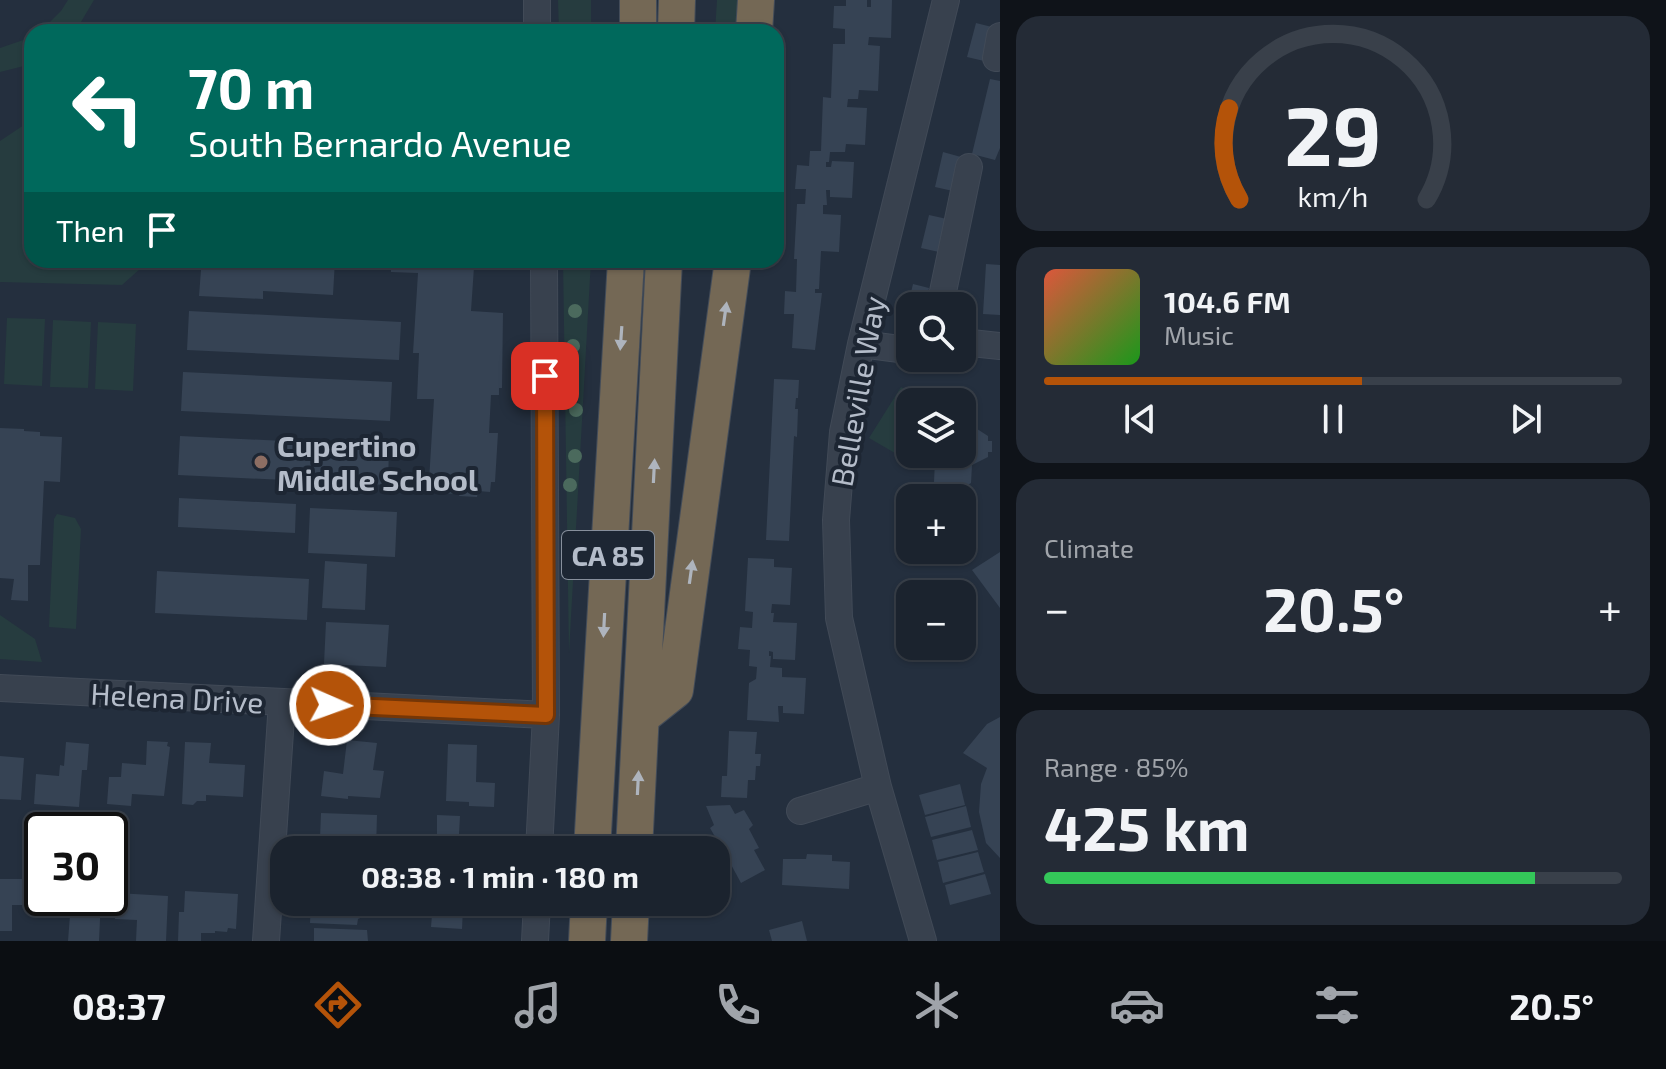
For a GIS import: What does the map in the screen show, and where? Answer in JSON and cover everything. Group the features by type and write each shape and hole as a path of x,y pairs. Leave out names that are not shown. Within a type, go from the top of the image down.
{"highway":[{"path":"638,0 638,24"},
{"path":"676,24 677,0"},
{"path":"754,24 756,0"},
{"name":"CA 85","path":"593,836 626,268"},
{"name":"CA 85","path":"635,836 664,268"},
{"path":"641,717 675,690 732,268"},
{"path":"587,941 588,916"},
{"path":"629,941 630,916"}],"street":[{"path":"537,0 537,24"},
{"name":"Belleville Way","path":"923,941 878,787 839,618 836,520 843,432 861,344 946,0"},
{"path":"943,292 969,167"},
{"path":"540,836 546,715 544,268"},
{"path":"976,343 1000,346"},
{"path":"861,344 896,349"},
{"name":"Helena Drive","path":"0,688 546,715"},
{"path":"266,941 282,702"},
{"path":"800,811 878,787"},
{"path":"535,941 536,916"}],"green space":[{"path":"68,0 94,0 80,24 48,24"},
{"path":"558,0 591,0 591,24 559,24"},
{"path":"717,0 747,0 746,24 716,24"},
{"path":"24,40 24,66 0,72 0,48"},
{"path":"24,125 24,268 141,268 122,285 0,282 0,141"},
{"path":"563,268 591,268 569,653"},
{"path":"7,318 45,319 42,386 4,384"},
{"path":"53,320 91,322 88,388 50,387"},
{"path":"98,322 136,324 133,391 95,389"},
{"path":"896,395 896,454 869,438"},
{"path":"57,514 75,518 81,529 76,629 49,627 54,519"},
{"path":"0,615 35,639 42,662 0,659"}],"building":[{"path":"846,0 867,0 867,7 871,7 871,0 892,0 891,38 869,37 868,45 880,46 878,91 859,90 858,99 848,99 847,107 867,108 865,145 846,144 845,152 830,152 829,162 826,162 826,167 831,167 832,161 854,162 852,198 830,197 830,190 826,190 827,205 823,205 823,214 841,215 839,252 821,251 819,289 815,289 815,293 822,293 815,350 792,348 794,314 784,314 785,291 796,292 797,204 805,204 806,189 795,189 797,165 809,166 810,151 821,151 823,97 831,98 833,44 845,44 845,29 833,28 834,6 846,6"},
{"path":"976,23 992,27 984,61 967,57"},
{"path":"990,79 1000,81 1000,148 995,160 972,154"},
{"path":"943,152 961,157 953,191 935,187"},
{"path":"929,215 947,219 939,252 921,248"},
{"path":"986,264 1000,265 1000,315 983,314"},
{"path":"335,268 333,295 263,291 263,299 199,296 201,270 192,269"},
{"path":"391,268 474,268 471,311 503,313 502,388 499,388 499,395 491,395 489,433 498,433 495,482 491,482 490,492 478,491 477,497 459,496 438,493 439,488 432,488 432,481 429,481 434,399 417,399 419,353 413,353 418,273 391,272"},
{"path":"913,284 929,288 928,292 911,292"},
{"path":"189,311 401,322 399,360 187,350"},
{"path":"183,372 392,382 390,421 181,411"},
{"path":"774,379 799,380 789,541 766,540"},
{"path":"0,428 24,429 40,432 40,436 62,437 60,482 44,481 40,565 28,565 28,601 11,600 14,579 0,578"},
{"path":"976,428 988,436 988,441 992,441 992,452 988,452 988,457 976,463"},
{"path":"180,436 389,446 388,485 178,475"},
{"path":"935,468 972,468 969,484 934,482"},
{"path":"179,498 296,504 295,533 178,527"},
{"path":"310,508 397,512 395,557 308,553"},
{"path":"1000,552 1000,608 972,570"},
{"path":"748,558 774,559 774,567 792,568 790,605 772,604 771,613 774,613 773,622 797,623 795,660 773,659 773,652 769,651 769,656 770,667 782,668 782,677 806,678 804,714 783,713 783,706 778,706 779,722 747,720 749,683 756,679 757,667 749,666 750,650 738,649 740,627 752,628 753,612 745,611"},
{"path":"325,561 367,564 365,610 322,608"},
{"path":"157,571 309,579 307,620 155,613"},
{"path":"326,622 389,625 386,667 324,664"},
{"path":"1000,717 1000,858 986,843 979,812 981,784 987,768 963,753 987,724"},
{"path":"729,731 757,732 755,754 761,754 760,766 756,766 755,780 748,780 747,798 721,797 722,776 727,776"},
{"path":"347,740 377,743 373,770 384,771 380,798 321,796 324,771 343,774"},
{"path":"147,741 168,742 167,746 170,747 164,796 132,794 131,806 107,804 109,777 121,777 122,763 146,765"},
{"path":"66,742 89,744 87,770 82,770 79,807 34,804 36,774 59,776 60,765 64,766"},
{"path":"185,742 211,743 209,763 245,765 243,797 206,795 206,801 182,804"},
{"path":"448,744 477,745 476,782 495,783 494,807 446,801"},
{"path":"0,756 24,758 21,800 0,799"},
{"path":"960,784 965,805 925,815 919,795"},
{"path":"730,805 735,814 744,810 753,825 749,829 759,848 754,850 765,870 741,883 730,863 730,836 715,836 710,828 714,825 706,806"},
{"path":"966,806 971,827 931,837 925,817"},
{"path":"321,813 377,815 376,836 320,836"},
{"path":"437,815 460,816 459,834 496,836 437,836"},
{"path":"972,830 978,850 937,860 932,840"},
{"path":"978,852 984,872 943,883 938,862"},
{"path":"807,854 832,855 832,861 850,862 849,889 782,885 783,859 806,859"},
{"path":"985,874 991,894 950,905 945,885"},
{"path":"0,879 24,879 24,905 12,905 12,931 0,931"},
{"path":"185,891 238,894 236,929 201,933 201,941 178,941 179,912 184,912"},
{"path":"128,894 168,896 166,941 136,941 137,920 115,919 115,916 128,916"},
{"path":"70,916 100,916 99,941 68,941"},
{"path":"310,916 365,916 358,919 357,925 310,923"},
{"path":"432,916 463,916 462,929 431,927"},
{"path":"802,921 807,941 772,941 769,930"},
{"path":"314,928 367,930 368,941 314,941"}],"place":[{"name":"Cupertino Middle School","path":"261,462"}],"route":[{"path":"330,705 546,715 545,376"}]}
